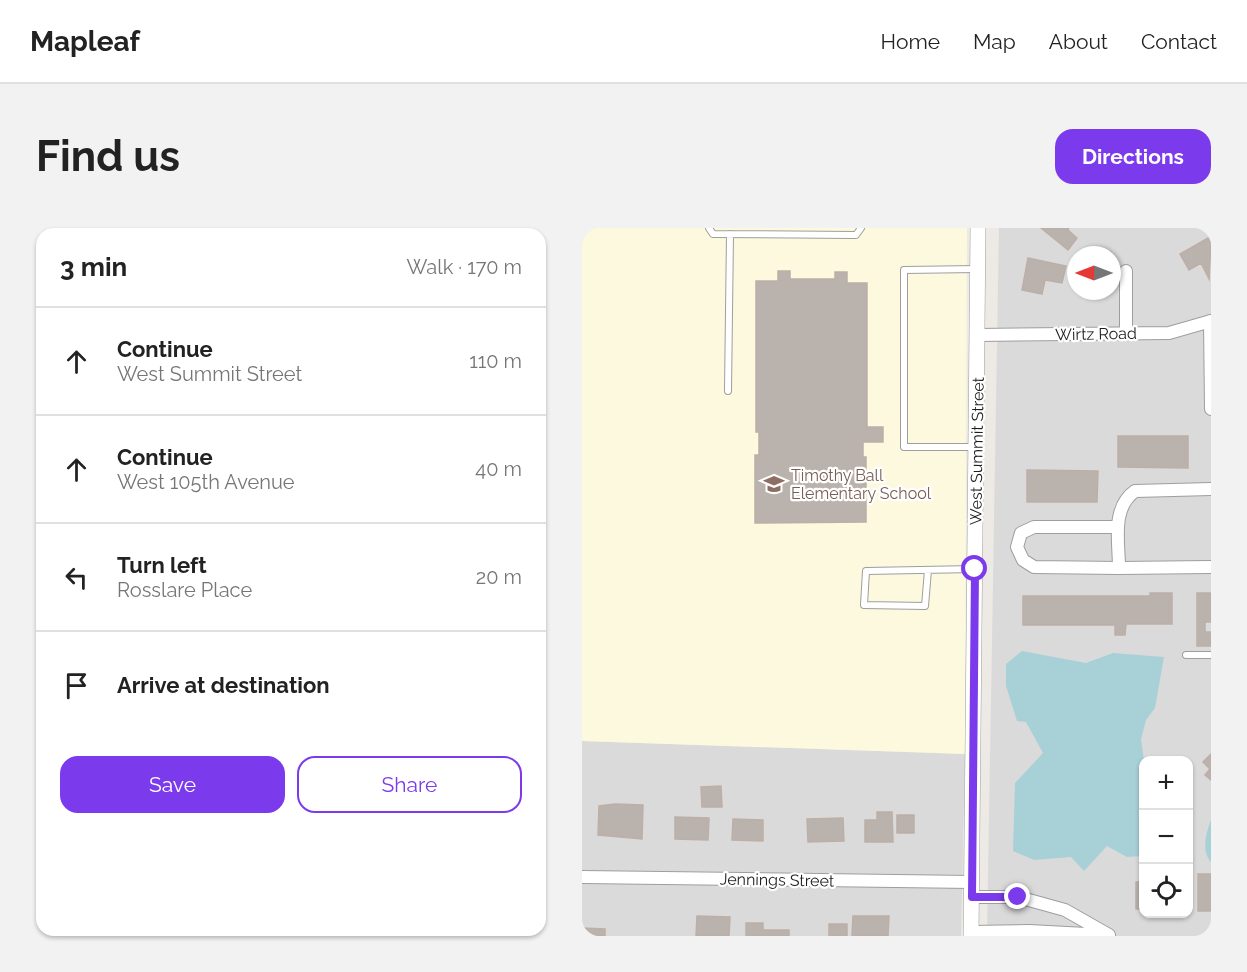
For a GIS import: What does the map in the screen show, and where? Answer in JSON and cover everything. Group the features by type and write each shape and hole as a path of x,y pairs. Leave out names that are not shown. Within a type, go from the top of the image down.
{"street":[{"name":"West Summit Street","path":"971,934 978,228"},
{"path":"1126,271 1126,333"},
{"name":"Wirtz Road","path":"978,335 1169,333 1210,321"},
{"path":"1210,321 1211,409"},
{"path":"1119,568 1118,527 1120,508 1125,498 1135,491 1211,489"},
{"path":"1118,527 1034,527 1021,533 1017,547 1023,560 1034,567 1211,567"},
{"name":"Jennings Street","path":"582,877 972,890 1018,897 1065,910 1112,935"},
{"path":"971,934 1029,931 1112,935"}],"lane":[{"path":"709,228 713,234 856,235 861,228"},
{"path":"728,391 730,234"},
{"path":"977,447 904,447 904,270 978,268"},
{"path":"928,570 925,606 864,605 866,571 975,569"},
{"path":"1186,655 1211,655"}],"shaded area":[{"name":"Timothy Ball Elementary School","path":"582,228 967,228 965,754 582,741"},
{"path":"999,228 1211,228 1211,936 987,936"},
{"path":"582,741 965,754 961,936 582,936"}],"water":[{"path":"1022,651 1086,663 1113,653 1164,657 1155,708 1146,720 1141,739 1143,756 1139,756 1139,856 1127,857 1107,846 1084,871 1071,857 1034,860 1013,851 1015,783 1043,753 1026,722 1017,721 1006,686 1006,664"},
{"path":"1211,820 1211,862 1205,847"}],"building":[{"path":"1041,228 1069,228 1068,230 1077,238 1071,246 1067,246 1067,249"},
{"path":"1208,238 1211,242 1209,279 1201,263 1189,270 1180,254"},
{"path":"1028,258 1066,266 1062,283 1045,280 1042,294 1022,290"},
{"path":"778,271 790,271 790,279 835,279 835,272 847,272 847,283 867,283 867,427 883,427 883,442 863,442 863,457 866,457 866,522 755,523 755,455 759,455 759,432 756,432 756,281 778,281"},
{"path":"1118,436 1188,436 1188,468 1118,467"},
{"path":"1027,470 1098,471 1097,502 1027,502"},
{"path":"1150,593 1172,593 1172,624 1126,624 1125,635 1115,635 1115,625 1023,625 1023,596 1150,596"},
{"path":"1197,593 1211,593 1211,622 1205,622 1205,632 1211,632 1211,646 1197,646"},
{"path":"1211,754 1211,780 1205,775 1210,769 1203,762"},
{"path":"721,786 722,807 702,807 701,787"},
{"path":"643,805 642,839 598,835 599,806"},
{"path":"877,812 892,812 893,842 865,842 865,820 877,820"},
{"path":"897,815 914,815 914,833 897,833"},
{"path":"675,817 709,818 708,840 675,839"},
{"path":"843,818 844,841 808,842 807,819"},
{"path":"733,819 763,820 763,841 732,840"},
{"path":"1198,874 1211,874 1211,911 1198,911"},
{"path":"1136,882 1139,882 1139,909 1136,909"},
{"path":"697,916 730,917 729,936 696,936"},
{"path":"853,916 889,916 888,936 852,936"},
{"path":"746,923 763,923 763,930 789,930 789,936 746,936"},
{"path":"829,924 847,924 847,936 829,936"},
{"path":"582,928 605,929 605,936 582,936"}],"place":[{"name":"Timothy Ball Elementary School","path":"774,484"}],"route":[{"path":"975,569 972,897 1018,897"}]}
